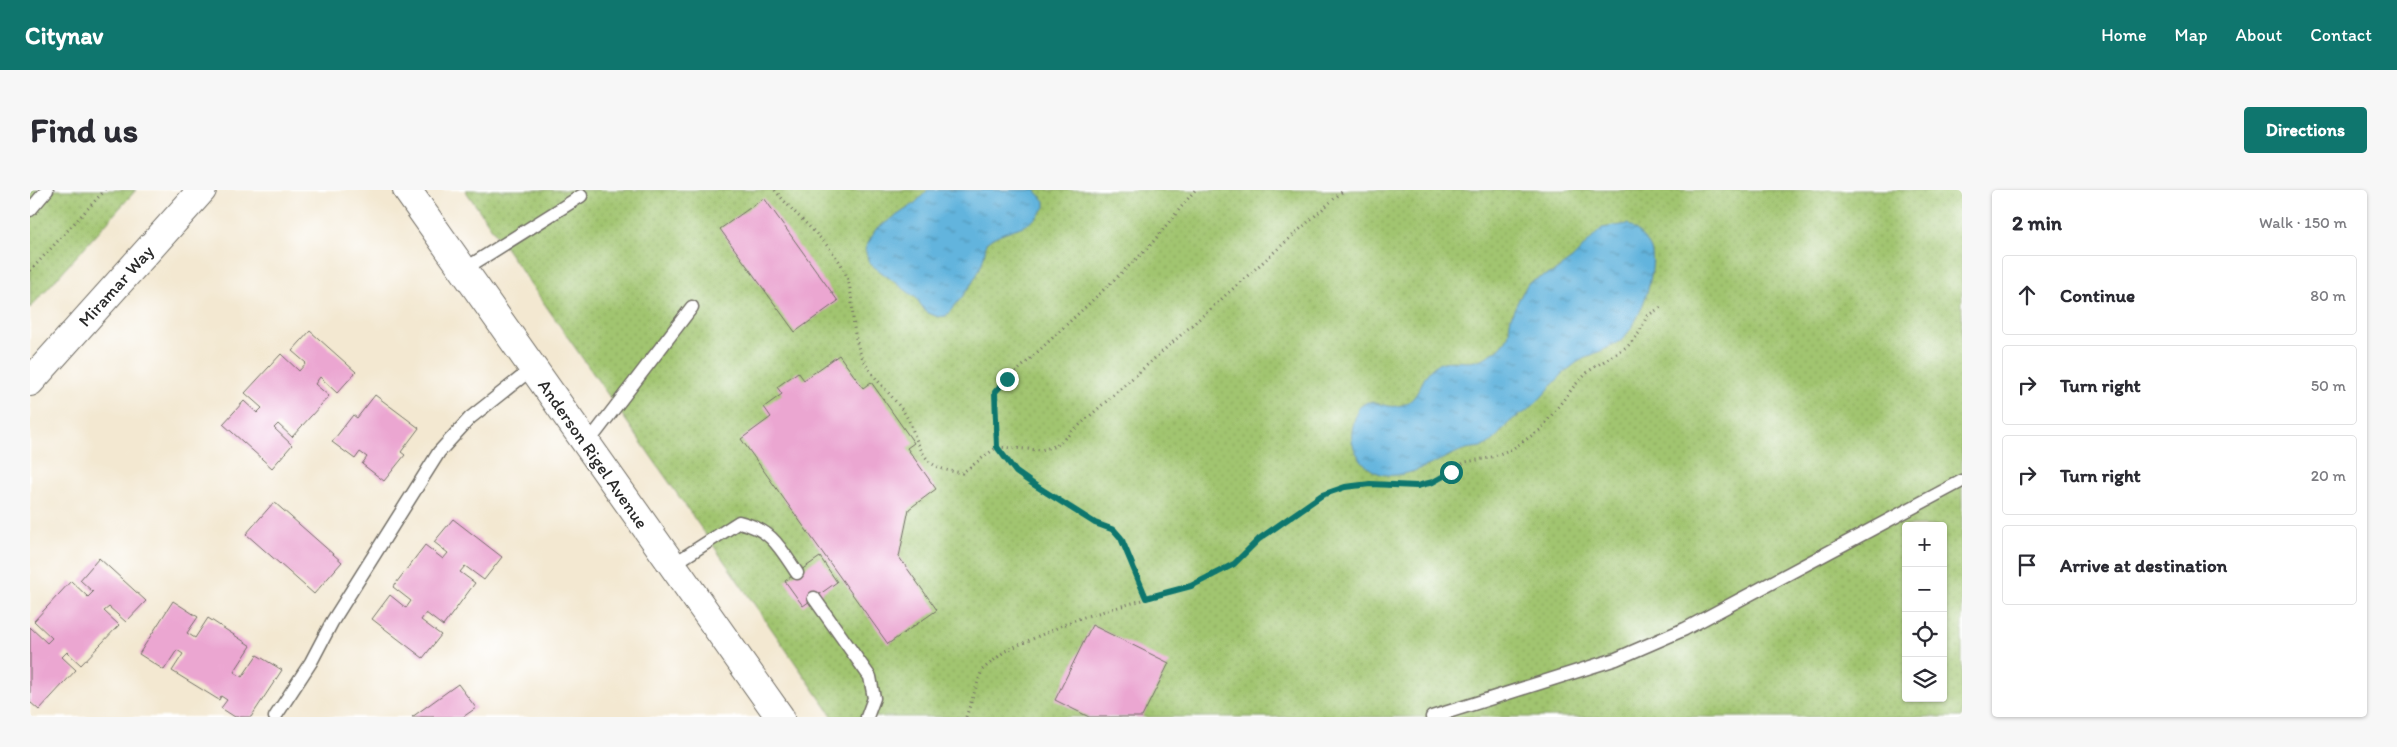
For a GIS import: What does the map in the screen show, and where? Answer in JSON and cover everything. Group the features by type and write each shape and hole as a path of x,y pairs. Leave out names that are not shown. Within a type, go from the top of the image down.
{"street":[{"name":"Miramar Way","path":"30,382 202,190"},
{"name":"Anderson Rigel Avenue","path":"406,190 780,717"}],"lane":[{"path":"30,210 46,191"},
{"path":"463,270 581,196"},
{"path":"587,444 692,307"},
{"path":"275,717 310,662 332,622 439,452 470,418 533,368"},
{"path":"1432,717 1616,659 1685,629 1962,481"},
{"path":"672,565 739,522 756,526 773,538 797,573"},
{"path":"814,598 870,677 874,698 867,717"}],"path":[{"path":"30,271 105,190"},
{"path":"775,190 820,237 840,264 848,280 854,305 855,333 865,363 908,419 920,447 931,462 945,470 962,473 997,447 1041,450 1056,446 1344,190"},
{"path":"1146,598 1121,538 1114,530 1095,523 1016,472 997,447 995,392 1148,248 1195,190"},
{"path":"966,717 982,670 1005,651 1077,619 1191,586 1234,564 1259,539 1322,495 1345,487 1370,484 1417,486 1433,482 1465,462 1489,458 1512,449 1540,430 1575,385 1590,370 1628,346 1647,316 1661,307"}],"green space":[{"path":"30,190 136,190 30,308"},
{"path":"465,190 1962,190 1962,717 833,717"}],"water":[{"path":"928,190 1035,190 1045,201 1045,207 1038,216 1024,226 994,237 986,243 982,264 972,282 946,316 938,317 926,312 916,298 869,263 865,249 876,229 914,204"},
{"path":"1628,224 1649,245 1651,249 1652,271 1640,311 1628,333 1621,340 1571,367 1534,405 1512,420 1492,442 1485,446 1469,448 1425,467 1397,475 1385,475 1373,470 1362,461 1352,441 1352,429 1358,408 1367,402 1386,406 1405,404 1412,400 1427,374 1438,364 1447,361 1475,361 1485,358 1494,352 1503,345 1509,334 1510,319 1528,283 1554,272 1572,259 1602,228"}],"building":[{"path":"764,198 838,301 795,332 720,229"},
{"path":"310,331 356,372 337,393 320,377 315,384 329,396 292,437 278,424 274,428 292,445 272,468 223,424 244,401 257,413 262,408 245,393 281,354 299,371 306,363 292,351"},
{"path":"839,355 863,388 871,382 914,443 907,448 936,489 909,509 899,557 937,610 888,644 741,439 771,417 764,407 782,394 777,387 798,372 804,380"},
{"path":"375,395 419,428 401,452 405,455 384,481 362,464 367,457 360,452 355,459 332,442 353,415 357,418"},
{"path":"274,502 342,562 314,594 246,534"},
{"path":"453,519 502,557 484,580 465,566 460,572 475,583 443,626 426,613 421,620 441,635 423,658 372,619 390,595 406,608 411,601 393,587 425,545 443,559 448,553 434,542"},
{"path":"820,557 837,582 803,606 785,581"},
{"path":"99,558 146,601 126,622 109,607 104,611 119,625 81,665 67,652 62,657 76,670 39,710 30,702 30,627 47,643 52,638 34,621 71,581 88,597 93,592 80,580"},
{"path":"173,601 198,617 187,633 195,638 208,618 251,646 234,672 242,677 257,655 282,670 251,717 235,717 221,708 227,700 221,696 219,700 172,671 183,654 177,650 164,670 139,654"},
{"path":"1092,625 1169,663 1142,717 1089,717 1055,700"},
{"path":"458,684 476,708 463,717 412,717"}],"route":[{"path":"1007,379 995,392 997,447 1016,472 1095,523 1114,530 1121,538 1146,598 1191,586 1234,564 1259,539 1322,495 1345,487 1370,484 1417,486 1433,482 1451,472"}]}
